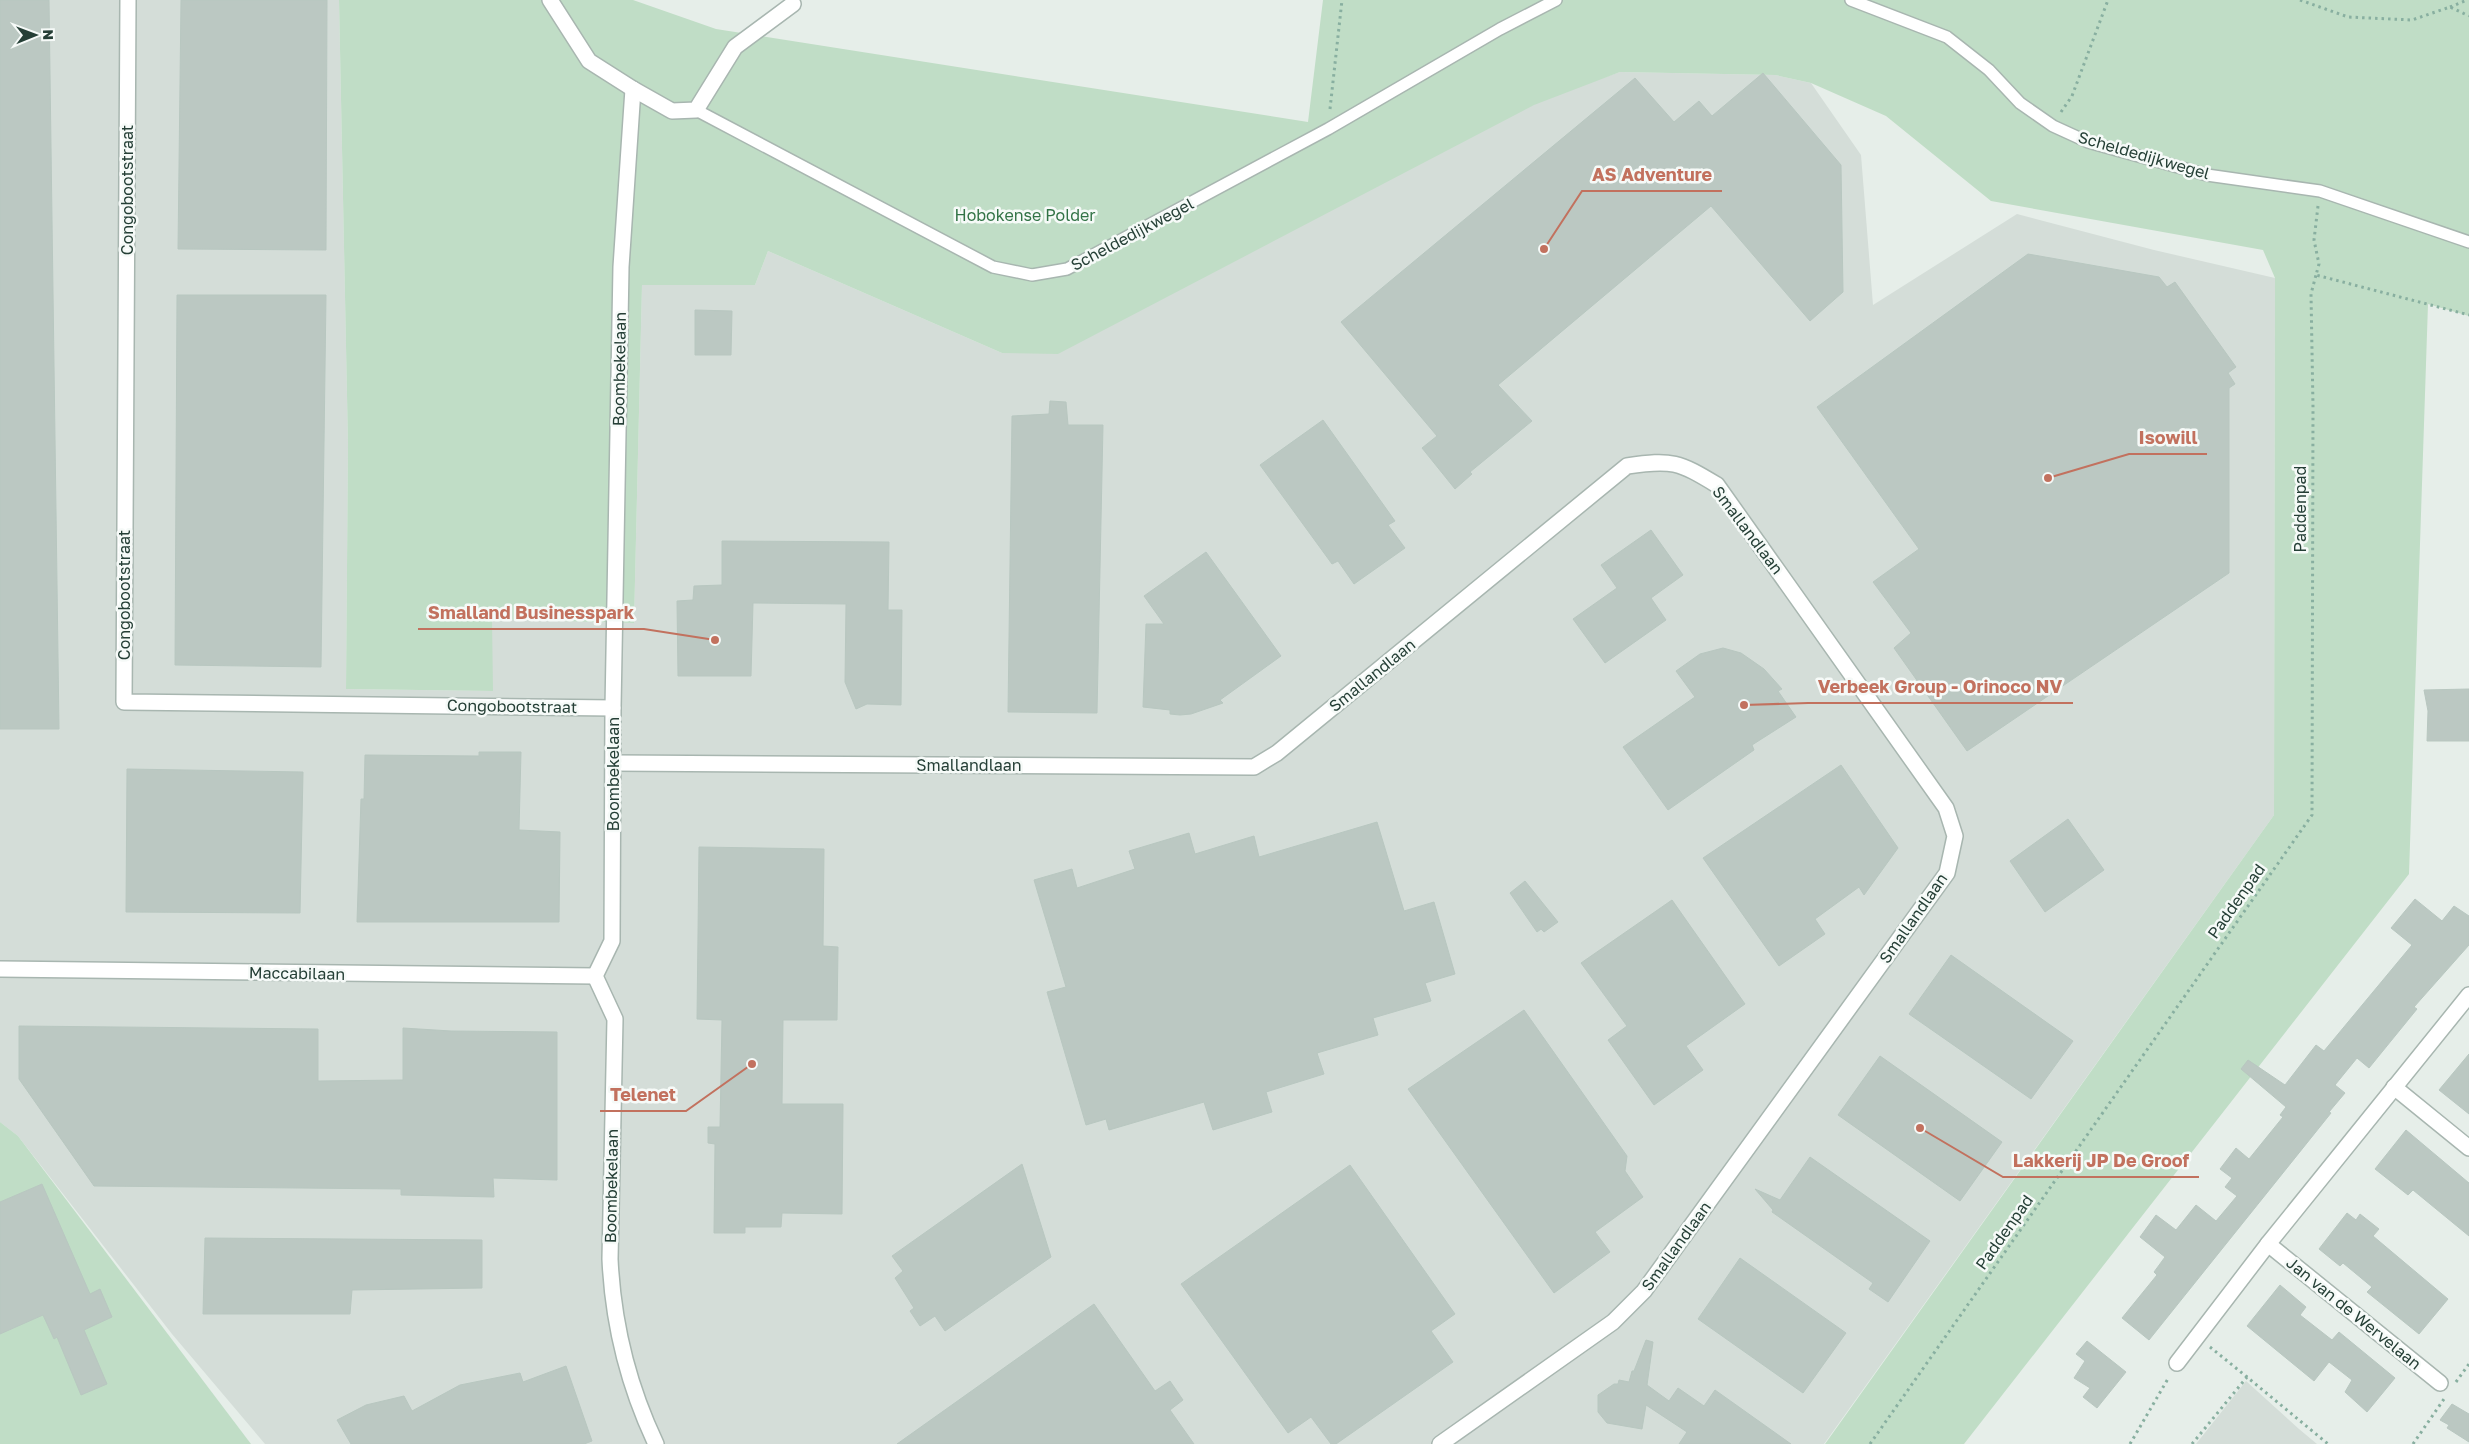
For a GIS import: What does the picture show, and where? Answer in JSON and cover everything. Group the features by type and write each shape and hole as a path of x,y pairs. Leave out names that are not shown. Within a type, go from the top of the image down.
{"street":[{"name":"Congobootstraat","path":"128,0 124,702 613,708"},
{"path":"550,0 589,61 672,111 696,110 735,47 798,2"},
{"name":"Boombekelaan","path":"633,89 621,267 613,708 612,941 595,976 615,1019 610,1259 612,1298 628,1373 641,1412 656,1444"},
{"name":"Smallandlaan","path":"614,763 1254,767 1284,747 1627,466 1655,462 1684,465 1717,485 1946,808 1955,836 1947,873 1644,1291 1614,1322 1440,1444"},
{"name":"Maccabilaan","path":"0,969 595,976"},
{"path":"2177,1363 2268,1244 2469,995"},
{"path":"2394,1088 2469,1148"},
{"name":"Jan van de Wervelaan","path":"2268,1244 2448,1387"}],"lane":[{"name":"Scheldedijkwegel","path":"696,110 993,267 1032,275 1067,269 1328,129 1500,29 1556,0"},
{"name":"Scheldedijkwegel","path":"1851,0 1947,37 1989,70 2020,103 2052,126 2088,142 2207,175 2320,191 2469,242"}],"path":[{"path":"1328,129 1342,0"},
{"path":"2052,126 2072,96 2108,0"},
{"path":"2300,0 2348,17 2412,20 2467,0"},
{"path":"2450,7 2469,16"},
{"name":"Paddenpad","path":"1870,1444 2312,815 2313,407 2311,294 2318,264 2314,240 2320,191"},
{"path":"2316,274 2469,315"},
{"path":"2197,1337 2328,1444"},
{"path":"2130,1444 2177,1363"},
{"path":"2413,1444 2448,1387 2469,1364"},
{"path":"2192,1444 2247,1377"}],"shaded area":[{"path":"0,0 339,0 348,445 346,689 492,691 492,619 634,623 642,285 755,285 768,251 1002,353 1548,97 1620,72 1775,75 1811,83 1861,155 1873,305 2017,214 2154,250 2275,278 2274,815 1824,1444 265,1444 172,1334 18,1136 0,1122"},
{"path":"2246,1381 2299,1429 2317,1444 2196,1444"}],"green space":[{"name":"Hobokense Polder","path":"339,0 633,0 716,29 1308,122 1323,0 2469,0 2469,316 2428,304 2409,874 1964,1444 1825,1444 2274,815 2275,278 2263,250 1991,201 1886,116 1811,83 1775,75 1620,72 1534,105 1058,354 1002,353 768,251 755,285 642,285 634,623 492,619 493,691 346,689 348,445"},
{"path":"0,1122 18,1136 251,1444 0,1444"}],"building":[{"path":"0,0 49,0 59,729 0,729"},
{"path":"181,0 327,0 326,250 178,249"},
{"path":"1763,73 1841,165 1843,292 1810,321 1711,206 1498,385 1532,421 1470,472 1472,474 1455,489 1422,448 1437,436 1341,322 1635,78 1674,122 1699,101 1712,116"},
{"path":"2028,254 2159,277 2167,287 2175,282 2236,367 2228,373 2235,384 2229,388 2229,573 1967,751 1894,648 1911,633 1873,582 1919,549 1817,407"},
{"path":"177,295 326,295 321,667 175,665"},
{"path":"695,310 732,311 731,355 695,355"},
{"path":"1050,401 1066,402 1068,425 1103,425 1097,713 1008,712 1012,416 1049,414"},
{"path":"1323,420 1395,521 1388,525 1405,548 1354,584 1338,561 1332,564 1260,465"},
{"path":"1651,530 1683,575 1651,598 1666,620 1605,663 1573,619 1617,588 1601,565"},
{"path":"722,541 889,542 888,610 902,610 901,705 867,704 856,709 845,682 846,604 753,603 751,676 678,676 677,601 693,600 694,586 722,585"},
{"path":"1206,552 1281,656 1220,700 1223,703 1191,714 1180,715 1170,714 1170,710 1143,707 1146,624 1164,624 1144,596"},
{"path":"1723,648 1741,653 1764,669 1782,689 1778,691 1796,717 1752,745 1754,750 1668,810 1623,747 1695,697 1676,671 1700,654"},
{"path":"2469,689 2469,741 2427,741 2428,711 2424,690"},
{"path":"479,752 521,752 519,830 560,832 559,922 357,922 361,799 364,799 365,755 479,756"},
{"path":"1841,765 1898,848 1864,895 1859,887 1815,919 1825,934 1779,966 1703,858"},
{"path":"127,769 303,772 300,913 126,912"},
{"path":"2068,819 2104,870 2045,912 2010,861"},
{"path":"1377,822 1404,911 1434,902 1455,974 1425,983 1431,1001 1373,1018 1378,1035 1317,1053 1324,1074 1266,1092 1272,1112 1213,1130 1204,1102 1109,1130 1106,1119 1086,1125 1047,992 1066,987 1034,880 1072,869 1077,888 1135,869 1129,851 1189,833 1195,854 1254,836 1259,857"},
{"path":"699,847 824,849 823,946 838,947 837,1020 783,1020 782,1104 843,1104 842,1214 782,1213 781,1227 745,1227 745,1233 714,1233 715,1144 708,1143 708,1127 720,1127 722,1020 697,1019"},
{"path":"1525,881 1558,922 1544,932 1541,929 1537,932 1510,893"},
{"path":"2415,899 2442,921 2454,906 2469,916 2469,945 2414,1007 2417,1009 2369,1068 2357,1058 2335,1085 2345,1093 2329,1112 2331,1113 2149,1340 2122,1318 2157,1275 2154,1272 2165,1257 2140,1237 2156,1215 2176,1230 2196,1205 2216,1221 2237,1196 2225,1187 2232,1178 2220,1169 2236,1148 2249,1159 2283,1117 2280,1115 2286,1107 2241,1069 2248,1060 2285,1085 2316,1045 2324,1051 2412,945 2391,928"},
{"path":"1672,900 1745,1004 1686,1046 1703,1070 1654,1105 1608,1040 1627,1026 1581,963"},
{"path":"1951,955 2073,1041 2031,1099 1909,1014"},
{"path":"1524,1010 1627,1156 1625,1171 1643,1197 1595,1232 1610,1252 1554,1293 1408,1089"},
{"path":"19,1026 318,1029 318,1081 403,1080 403,1028 451,1031 557,1032 557,1180 493,1178 494,1197 401,1195 401,1189 94,1186 19,1079"},
{"path":"2469,1054 2469,1114 2439,1090"},
{"path":"1880,1056 2002,1142 1960,1201 1838,1115"},
{"path":"2406,1130 2469,1183 2469,1236 2413,1190 2408,1195 2375,1169"},
{"path":"1810,1157 1930,1241 1888,1302 1869,1289 1873,1283 1772,1212 1773,1210 1755,1189 1780,1200"},
{"path":"1022,1164 1051,1257 945,1331 935,1316 920,1326 910,1311 914,1308 895,1278 903,1271 892,1256"},
{"path":"1350,1165 1455,1314 1431,1331 1453,1362 1336,1444 1331,1444 1311,1417 1288,1433 1181,1284"},
{"path":"42,1184 90,1294 100,1289 112,1317 84,1330 107,1384 81,1395 57,1337 54,1339 43,1315 0,1334 0,1202"},
{"path":"2347,1213 2356,1220 2360,1214 2379,1229 2373,1236 2448,1299 2419,1334 2367,1292 2372,1287 2343,1263 2340,1266 2319,1249"},
{"path":"205,1238 482,1240 482,1288 352,1290 350,1314 203,1314"},
{"path":"1740,1258 1846,1333 1803,1393 1698,1319"},
{"path":"2280,1285 2306,1307 2300,1315 2332,1340 2339,1332 2395,1378 2367,1412 2345,1392 2352,1380 2329,1362 2314,1381 2247,1326"},
{"path":"1094,1304 1155,1391 1170,1381 1183,1400 1170,1410 1194,1444 897,1444"},
{"path":"1646,1340 1653,1342 1647,1385 1669,1401 1678,1388 1704,1406 1715,1390 1791,1444 1679,1444 1687,1432 1646,1405 1642,1429 1607,1423 1598,1412 1598,1395 1614,1384 1618,1384 1619,1380 1629,1382"},
{"path":"2087,1341 2126,1372 2097,1408 2083,1397 2090,1388 2074,1378 2085,1361 2076,1354"},
{"path":"566,1366 592,1441 584,1444 351,1444 337,1420 366,1405 404,1396 412,1411 460,1385 520,1373 523,1382"},
{"path":"2452,1404 2469,1414 2469,1442 2447,1428 2449,1425 2440,1420"}],"place":[{"name":"AS Adventure","path":"1544,249"},
{"name":"Isowill","path":"2048,478"},
{"name":"Smalland Businesspark","path":"715,640"},
{"name":"Verbeek Group - Orinoco NV","path":"1744,705"},
{"name":"Telenet","path":"752,1064"},
{"name":"Lakkerij JP De Groof","path":"1920,1128"}]}
